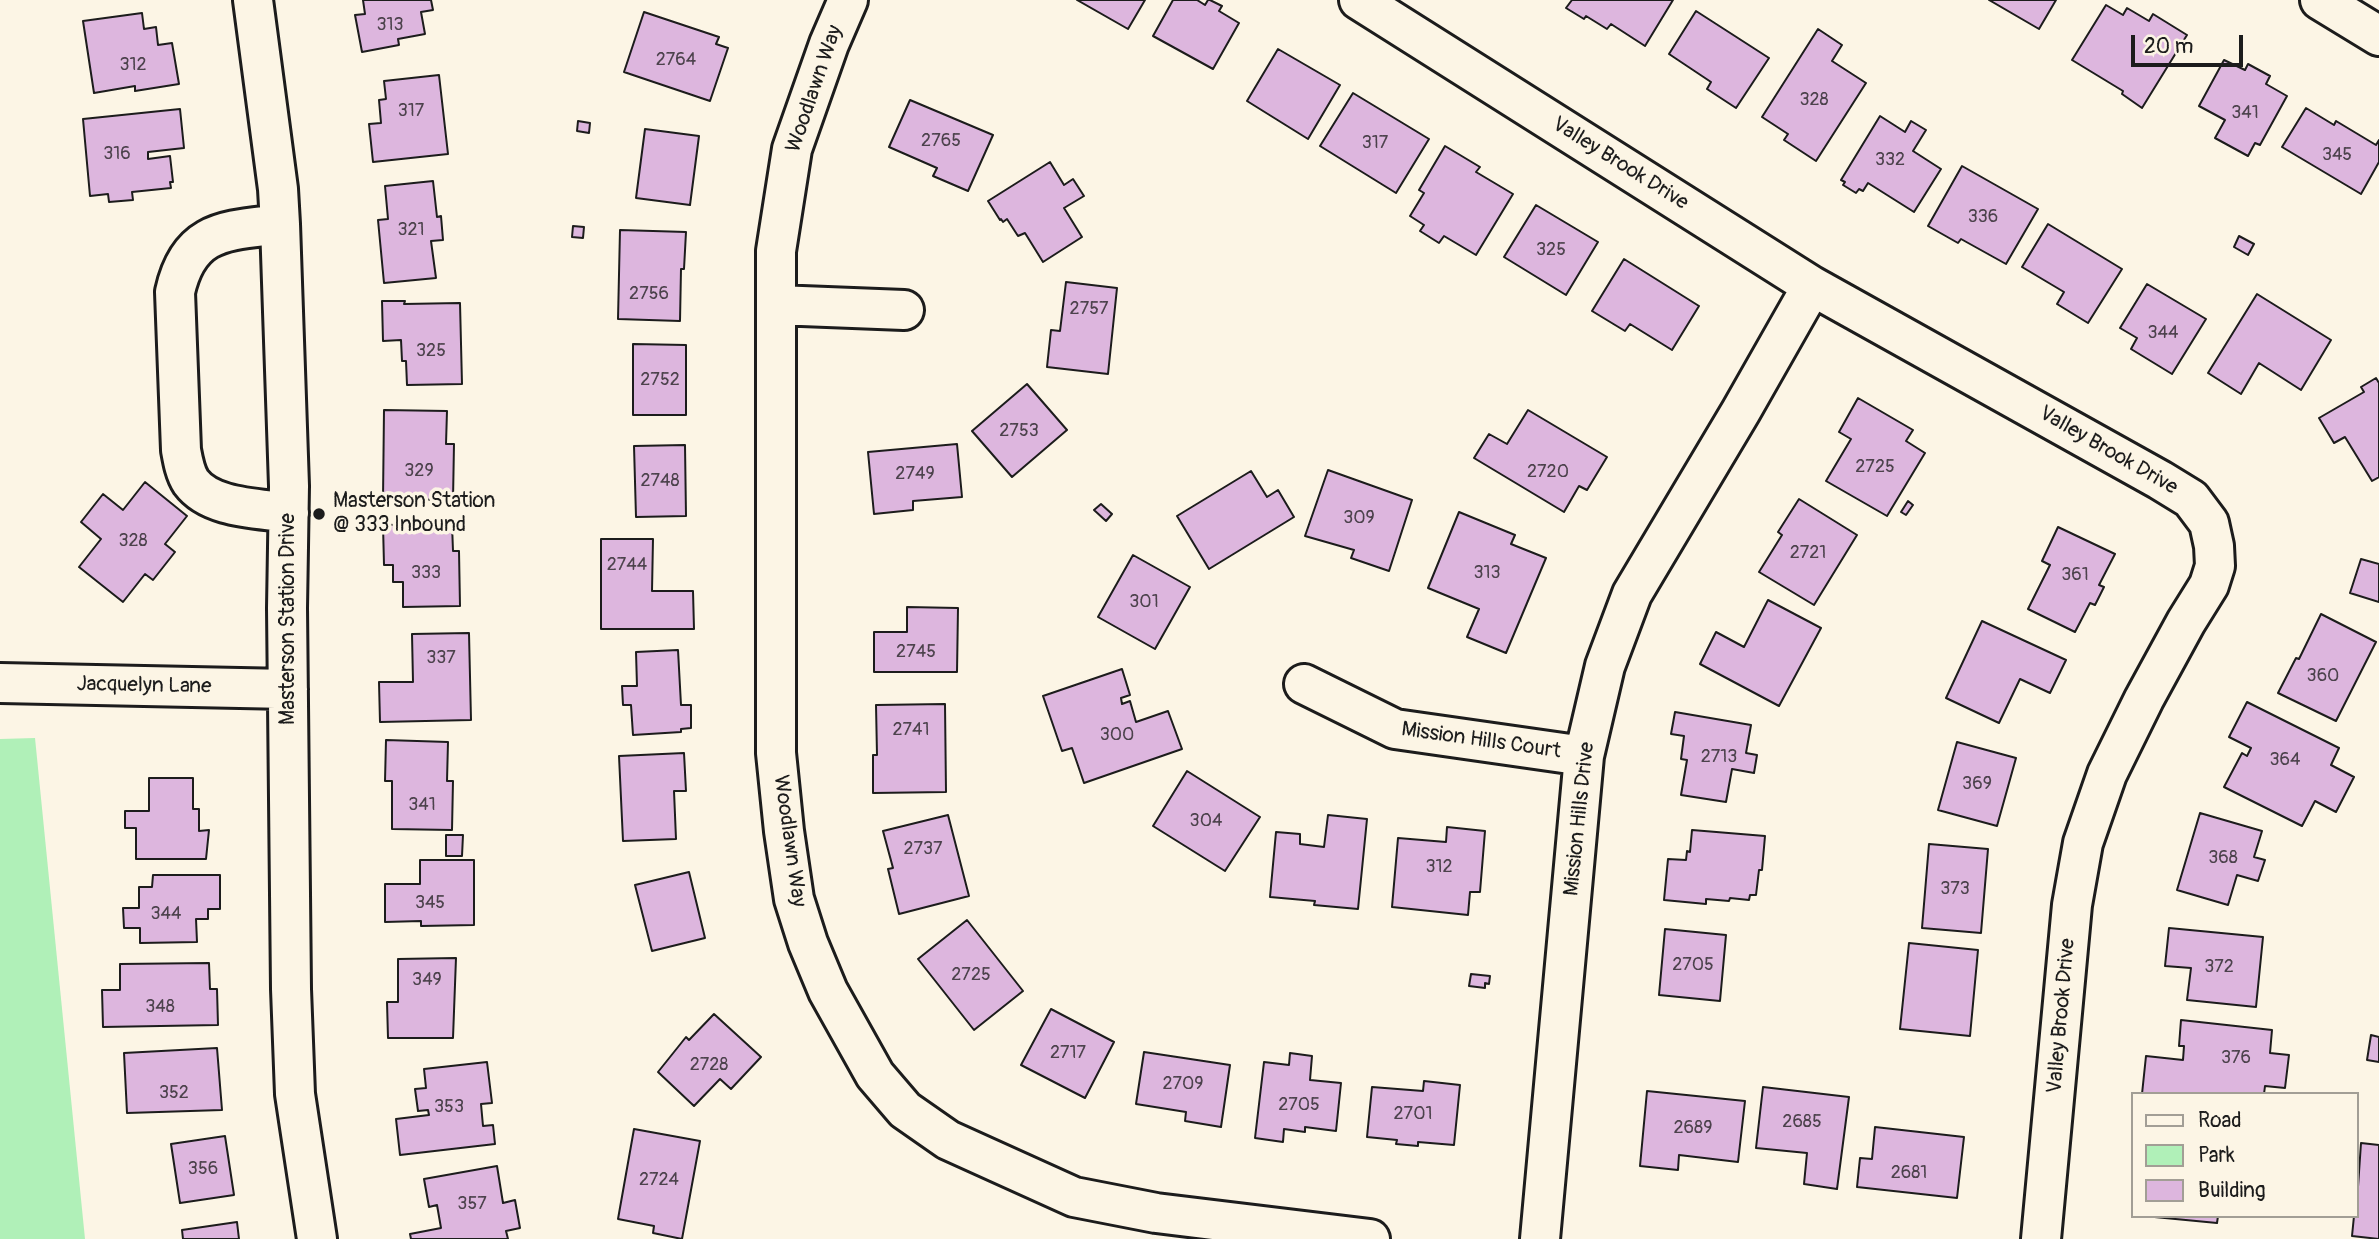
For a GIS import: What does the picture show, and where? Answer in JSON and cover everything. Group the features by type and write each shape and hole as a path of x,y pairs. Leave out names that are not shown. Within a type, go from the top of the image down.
{"street":[{"name":"Masterson Station Drive","path":"253,0 278,189 280,225 289,513 291,989 295,1094 317,1239"},
{"name":"Woodlawn Way","path":"848,0 829,44 792,149 776,251 776,753 794,899 808,943 828,991 875,1075 905,1110 948,1140 1074,1197 1156,1213 1370,1239"},
{"name":"Valley Brook Drive","path":"1359,0 1812,286 2191,499 2209,523 2215,566 2209,585 2144,699 2107,774 2083,843 2072,905 2041,1239"},
{"path":"2320,0 2379,36"},
{"path":"280,225 222,232 208,239 198,246 186,261 179,274 175,292 181,450 190,481 201,493 219,500 289,513"},
{"name":"Mission Hills Drive","path":"1540,1239 1584,756 1605,666 1632,594 1812,286"},
{"path":"776,305 904,310"},
{"name":"Jacquelyn Lane","path":"0,683 288,689"},
{"name":"Mission Hills Court","path":"1304,684 1395,729 1584,756"}],"green space":[{"path":"35,738 85,1239 0,1239 0,739"}],"building":[{"path":"363,0 431,0 433,10 421,12 425,34 398,39 399,45 362,52 355,15 365,14"},
{"path":"1077,0 1145,0 1128,29"},
{"path":"1173,0 1197,0 1205,5 1210,0 1222,6 1219,11 1239,23 1213,69 1153,36"},
{"path":"1572,0 1673,0 1645,46 1611,24 1607,29 1566,8"},
{"path":"1989,0 2056,0 2039,29"},
{"path":"2106,5 2123,15 2127,8 2149,21 2153,14 2187,35 2142,108 2122,94 2123,91 2072,60"},
{"path":"1696,11 1769,58 1736,108 1707,89 1711,82 1669,54"},
{"path":"644,12 719,37 716,44 728,48 710,101 624,72"},
{"path":"142,13 144,29 156,27 158,45 172,43 179,84 135,91 135,86 94,93 83,21"},
{"path":"1818,29 1842,45 1832,61 1866,83 1816,161 1784,140 1788,134 1762,117"},
{"path":"1278,49 1340,85 1308,139 1247,101"},
{"path":"2224,60 2245,70 2248,64 2270,76 2266,84 2287,96 2260,145 2255,143 2248,156 2215,138 2225,120 2199,106"},
{"path":"439,75 448,154 373,162 369,124 381,123 379,100 386,99 384,81"},
{"path":"1353,93 1429,139 1396,193 1320,146"},
{"path":"910,100 993,135 968,191 933,176 937,168 889,147"},
{"path":"2306,108 2334,125 2336,121 2376,145 2379,140 2379,162 2361,194 2282,147"},
{"path":"180,109 184,148 148,152 148,159 170,156 173,182 170,182 171,188 132,192 133,200 109,202 108,194 90,196 83,119"},
{"path":"1880,116 1905,132 1911,121 1926,130 1913,151 1941,169 1914,212 1868,183 1863,191 1859,189 1856,193 1843,185 1845,182 1841,180"},
{"path":"578,121 590,123 589,133 577,131"},
{"path":"645,129 699,136 690,205 636,198"},
{"path":"1445,146 1480,167 1476,172 1513,194 1476,255 1444,236 1439,243 1420,231 1424,225 1410,216 1424,193 1419,190"},
{"path":"1050,162 1064,185 1073,179 1084,196 1064,208 1082,237 1043,262 1025,233 1018,236 1007,219 1003,222 1000,220 988,201"},
{"path":"1962,166 2038,209 2006,264 1961,239 1958,243 1928,226"},
{"path":"433,181 443,240 431,241 436,278 384,283 378,220 388,219 385,186"},
{"path":"1536,205 1598,242 1566,295 1504,257"},
{"path":"2048,224 2122,269 2088,323 2057,304 2064,292 2022,267"},
{"path":"573,226 584,227 583,238 572,237"},
{"path":"620,230 686,232 684,269 681,269 680,321 618,319"},
{"path":"2239,236 2254,244 2248,255 2234,247"},
{"path":"1624,259 1699,306 1672,350 1630,324 1625,331 1592,311"},
{"path":"1066,282 1117,288 1108,374 1047,367 1051,330 1060,331"},
{"path":"2147,284 2206,319 2172,374 2131,349 2137,338 2120,328"},
{"path":"2257,294 2331,340 2301,390 2259,363 2241,394 2208,373"},
{"path":"382,301 405,301 404,304 460,303 462,384 407,385 406,361 402,361 401,340 383,341"},
{"path":"633,344 686,345 686,415 633,415"},
{"path":"2376,378 2379,383 2379,477 2372,481 2345,437 2334,443 2319,418 2364,392 2361,387"},
{"path":"1027,384 1067,430 1012,477 972,431"},
{"path":"1858,398 1913,430 1906,441 1925,453 1887,516 1826,481 1851,439 1839,432"},
{"path":"384,410 447,411 446,444 454,444 453,500 383,499"},
{"path":"1528,410 1607,457 1587,490 1579,486 1564,512 1474,458 1489,434 1507,444"},
{"path":"957,444 962,497 913,501 913,510 874,514 868,452"},
{"path":"685,445 686,516 636,517 634,446"},
{"path":"1328,470 1412,500 1389,571 1351,558 1354,550 1305,536"},
{"path":"1251,471 1267,497 1278,490 1294,517 1209,569 1177,516"},
{"path":"145,482 187,516 165,544 175,552 153,580 145,574 123,602 79,567 101,539 81,522 103,494 123,510"},
{"path":"1799,499 1857,535 1814,605 1759,572 1782,535 1778,532"},
{"path":"1908,501 1913,505 1906,515 1901,512"},
{"path":"1101,504 1112,514 1106,521 1094,510"},
{"path":"1459,512 1515,535 1511,544 1546,558 1506,653 1467,637 1479,609 1428,588"},
{"path":"452,524 453,551 459,551 460,606 403,607 403,582 393,582 393,565 384,565 383,525"},
{"path":"2058,527 2115,554 2099,585 2104,587 2095,605 2090,603 2075,632 2028,609 2050,565 2042,561"},
{"path":"601,539 653,539 652,591 693,591 694,629 601,629"},
{"path":"1133,555 1190,587 1155,649 1098,617"},
{"path":"2361,559 2379,564 2379,602 2350,593"},
{"path":"1768,600 1821,628 1779,706 1700,664 1716,632 1744,647"},
{"path":"907,607 958,608 957,672 874,672 874,632 907,632"},
{"path":"2321,614 2376,642 2336,721 2278,693 2296,658 2299,659"},
{"path":"1982,621 2066,660 2050,693 2020,679 1999,723 1946,698"},
{"path":"469,633 471,720 380,722 379,682 413,682 412,634"},
{"path":"678,650 681,705 691,705 691,728 681,729 681,732 633,735 631,705 623,705 622,686 637,686 636,652"},
{"path":"1122,669 1130,695 1121,698 1122,704 1130,701 1136,722 1168,711 1182,749 1084,783 1072,748 1062,751 1043,696"},
{"path":"2247,702 2339,748 2331,765 2354,777 2336,812 2315,801 2302,826 2224,787 2242,753 2247,756 2251,748 2229,737"},
{"path":"945,704 946,792 873,793 873,755 877,755 876,705"},
{"path":"1675,712 1751,725 1746,753 1757,755 1754,773 1732,769 1726,802 1681,795 1687,760 1681,759 1684,736 1671,734"},
{"path":"386,740 448,742 447,781 453,781 452,830 392,829 392,781 385,781"},
{"path":"1957,742 2016,758 1997,826 1938,810"},
{"path":"684,753 686,791 674,791 676,839 623,841 619,756"},
{"path":"1187,771 1260,817 1225,871 1153,826"},
{"path":"149,778 193,778 193,809 199,809 199,831 209,830 206,859 136,859 136,828 125,828 125,811 149,811"},
{"path":"2200,813 2262,831 2254,857 2265,860 2258,881 2237,875 2228,905 2177,890"},
{"path":"948,815 969,896 899,914 888,869 893,868 883,831"},
{"path":"1328,815 1367,819 1358,909 1314,905 1315,901 1270,897 1276,832 1300,834 1300,844 1324,847"},
{"path":"1447,827 1485,831 1480,892 1470,892 1468,915 1392,907 1398,838 1446,842"},
{"path":"1692,830 1765,836 1762,870 1759,870 1756,895 1750,895 1749,900 1706,899 1706,904 1664,900 1668,859 1686,860 1687,851 1690,852"},
{"path":"446,835 463,835 462,856 446,856"},
{"path":"1929,844 1988,849 1981,933 1922,928"},
{"path":"420,860 474,860 474,925 421,926 421,921 385,922 385,884 420,884"},
{"path":"689,872 705,938 652,951 635,885"},
{"path":"153,875 220,875 220,909 208,909 208,919 196,919 197,942 140,943 140,928 124,928 123,908 139,908 139,887 152,887"},
{"path":"967,920 1023,991 974,1030 918,959"},
{"path":"2169,928 2263,937 2256,1007 2187,1000 2191,968 2165,966"},
{"path":"1665,929 1726,935 1720,1001 1659,995"},
{"path":"1909,943 1978,950 1970,1036 1900,1029"},
{"path":"456,958 453,1038 388,1038 387,1002 398,1002 398,959"},
{"path":"209,963 210,989 217,989 218,1025 103,1027 102,990 120,990 120,964"},
{"path":"1471,974 1490,976 1489,984 1485,983 1485,988 1469,986"},
{"path":"1051,1009 1114,1042 1085,1098 1021,1065"},
{"path":"714,1014 761,1057 731,1089 720,1079 694,1106 658,1072 686,1037 689,1040"},
{"path":"2181,1020 2272,1030 2270,1053 2289,1055 2285,1088 2265,1086 2264,1092 2142,1092 2146,1056 2183,1060 2184,1046 2179,1046"},
{"path":"2371,1035 2379,1037 2379,1062 2367,1060"},
{"path":"217,1048 222,1110 127,1113 124,1053"},
{"path":"1144,1052 1230,1065 1221,1127 1185,1121 1186,1112 1136,1104"},
{"path":"1290,1053 1312,1056 1310,1080 1341,1083 1336,1131 1305,1127 1305,1132 1284,1129 1283,1142 1255,1138 1264,1062 1289,1065"},
{"path":"487,1062 492,1103 481,1104 483,1126 493,1125 495,1144 400,1155 396,1119 429,1115 428,1110 418,1111 415,1089 426,1088 424,1069"},
{"path":"1424,1081 1460,1085 1454,1145 1418,1142 1418,1146 1396,1144 1397,1140 1367,1137 1372,1087 1423,1091"},
{"path":"1763,1087 1849,1097 1837,1189 1804,1184 1807,1153 1756,1148"},
{"path":"1647,1091 1745,1101 1738,1162 1679,1155 1678,1170 1640,1166"},
{"path":"1875,1127 1964,1137 1957,1198 1857,1187 1860,1158 1872,1159"},
{"path":"634,1129 700,1141 682,1239 653,1233 654,1226 618,1219"},
{"path":"225,1136 234,1195 180,1203 171,1144"},
{"path":"2361,1143 2379,1145 2379,1239 2352,1236 2354,1218 2358,1218"},
{"path":"497,1166 503,1203 515,1200 520,1228 506,1231 508,1239 411,1239 410,1234 441,1228 437,1205 429,1207 424,1179"},
{"path":"2165,1218 2218,1218 2217,1223"},
{"path":"237,1222 239,1239 183,1239 182,1230"}],"place":[{"name":"Masterson Station @ 333 Inbound","path":"319,514"}]}
